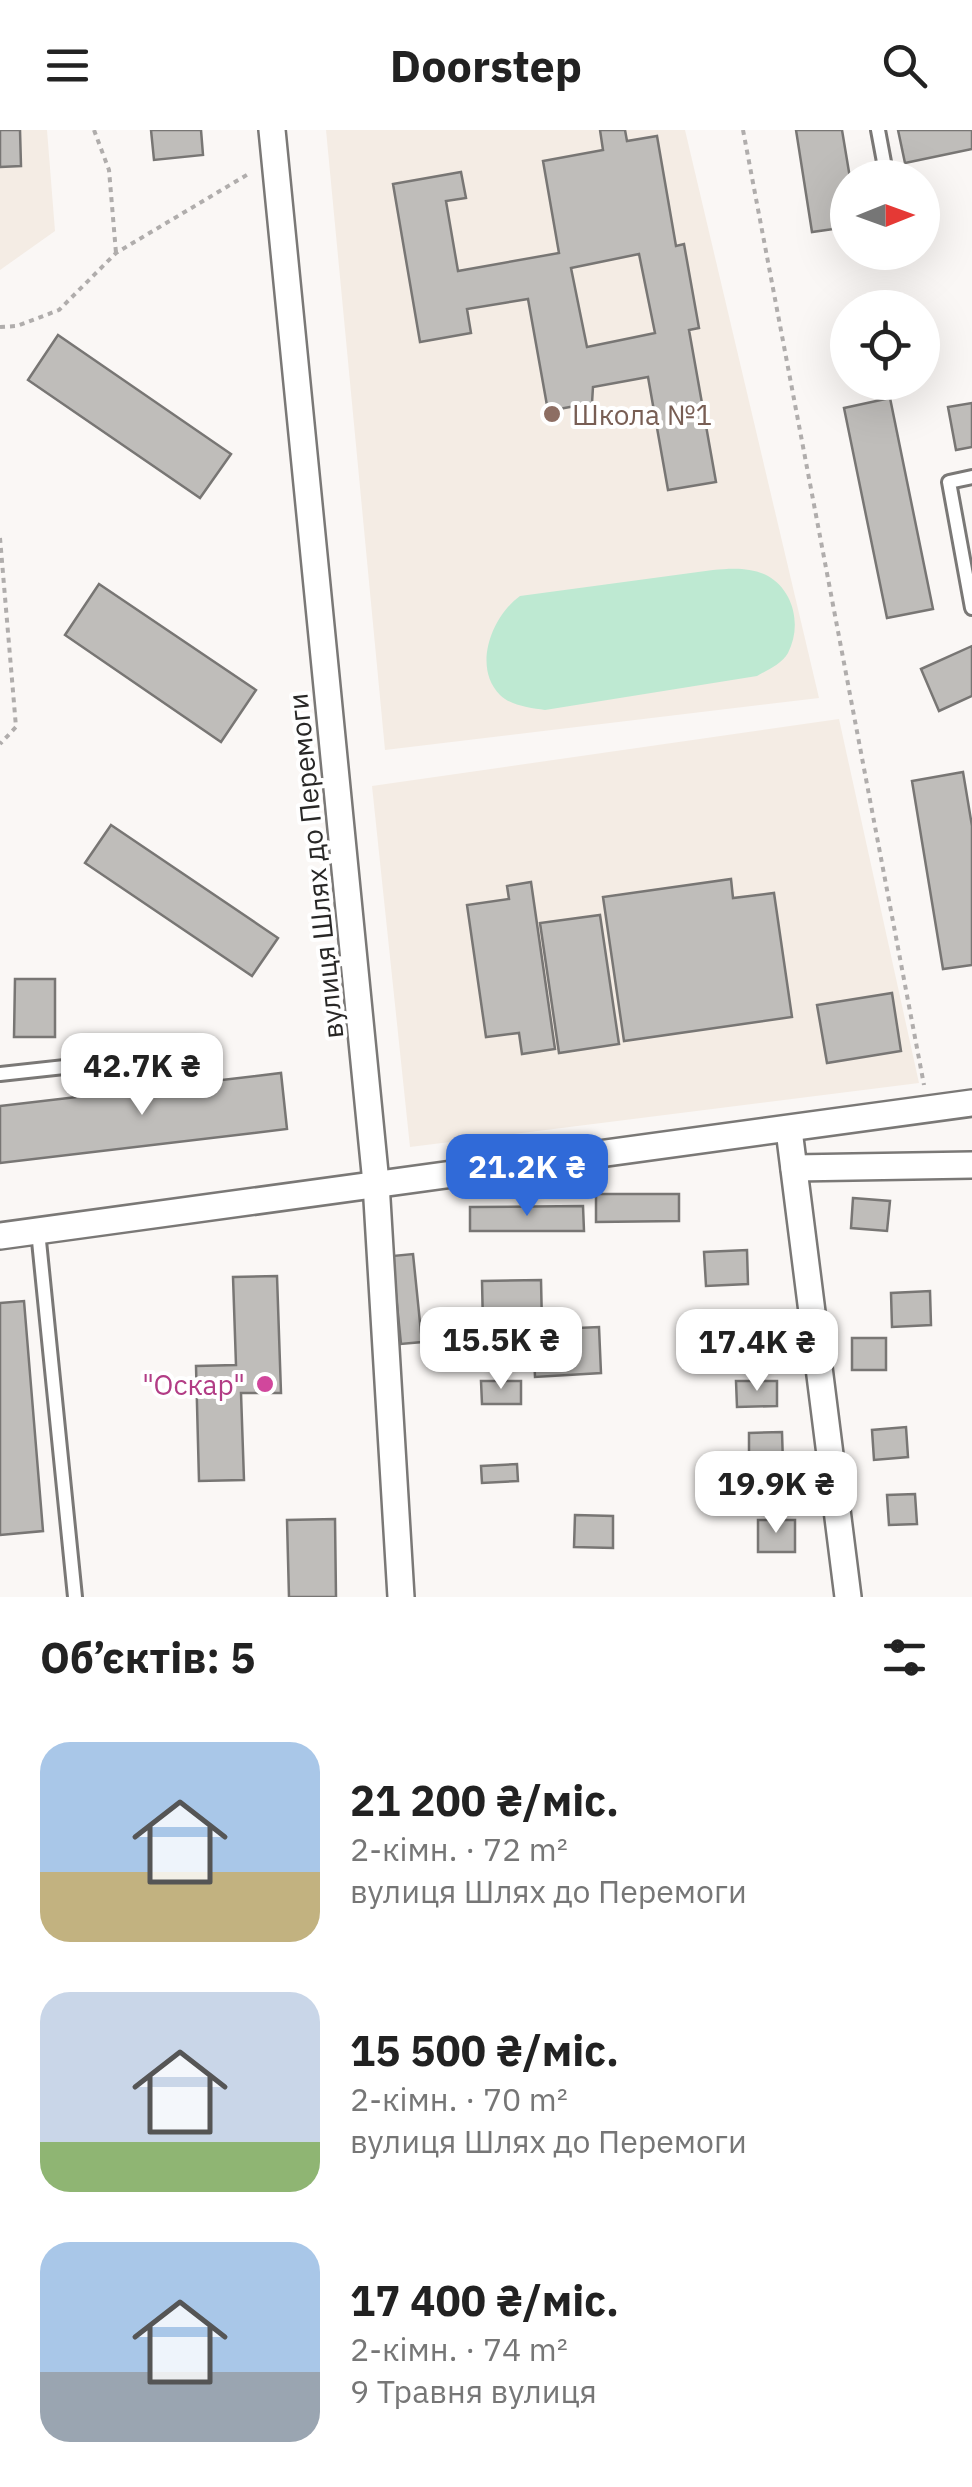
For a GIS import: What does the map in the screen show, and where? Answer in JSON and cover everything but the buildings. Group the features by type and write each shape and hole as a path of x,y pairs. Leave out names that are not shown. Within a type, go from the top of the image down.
{"street":[{"name":"вулиця Шлях до Перемоги","path":"272,130 376,1183 400,1597"},
{"path":"0,1236 972,1104"},
{"path":"789,1130 848,1597"},
{"path":"794,1168 972,1165"}],"lane":[{"path":"878,130 884,160"},
{"path":"972,478 949,482 972,608"},
{"path":"0,1074 211,1050"},
{"path":"38,1231 74,1597"}],"path":[{"path":"94,130 109,170 116,253"},
{"path":"743,130 929,1110"},
{"path":"0,326 18,326 59,310 116,253 275,158"},
{"path":"0,538 16,727 0,744"}],"shaded area":[{"path":"0,130 47,130 55,231 0,270"},
{"name":"Школа №1","path":"326,130 685,130 819,698 385,750"},
{"path":"839,719 919,1083 410,1147 372,786"}],"green space":[{"path":"713,570 762,573 777,583 789,600 795,621 788,653 757,676 545,710 510,702 492,684 487,671 489,643 501,616 520,596"}],"place":[{"name":"Школа №1","path":"552,414"},
{"name":"\"Оскар\"","path":"265,1384"}]}
